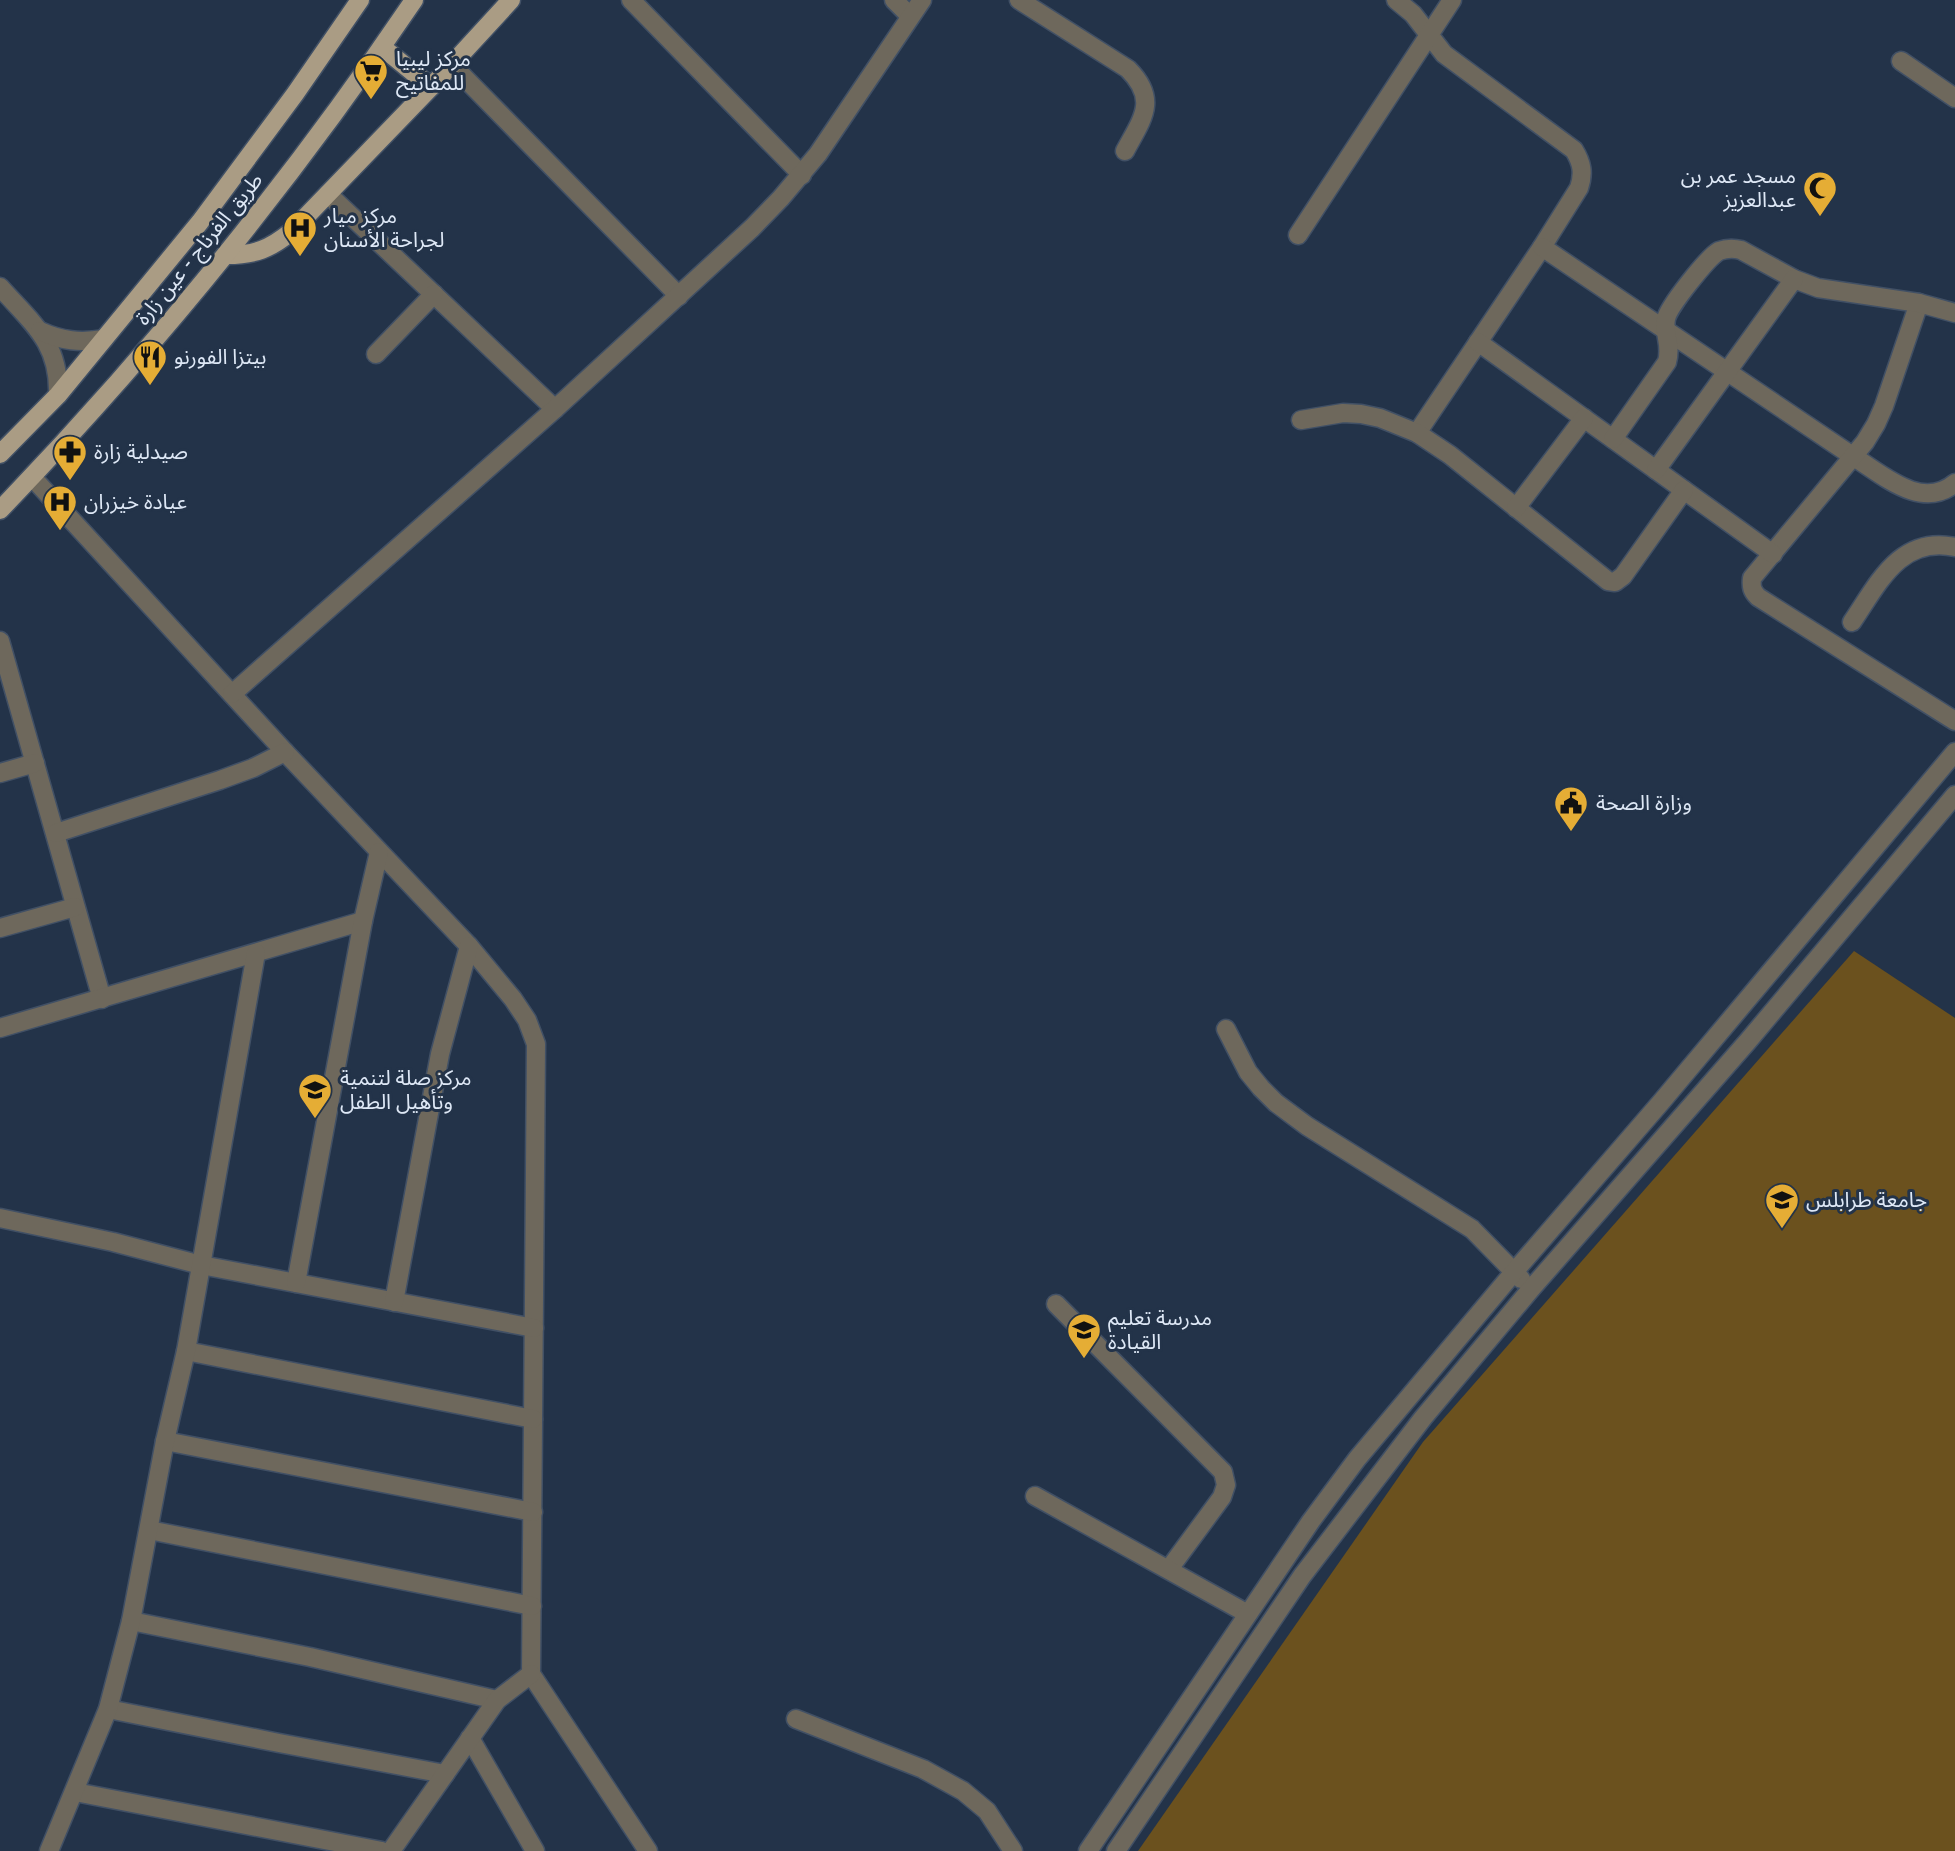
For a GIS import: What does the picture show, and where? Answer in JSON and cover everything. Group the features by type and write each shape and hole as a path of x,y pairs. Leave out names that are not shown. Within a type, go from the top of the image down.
{"main road":[{"name":"طريق الفرناج - عين زارة","path":"0,454 58,395 208,212 360,0"},
{"name":"طريق الفرناج - عين زارة","path":"0,510 152,344 227,255 319,135 414,0"},
{"path":"227,255 253,253 278,243 292,231 511,0"},
{"path":"382,47 431,87"}],"street":[{"path":"631,0 802,175"},
{"path":"894,0 910,16"},
{"path":"232,694 555,409 752,228 818,155 922,0"},
{"path":"1018,0 1128,69 1138,79 1145,91 1145,114 1125,151"},
{"path":"1396,0 1413,14 1444,54 1574,149 1582,168 1578,188 1542,247 1417,433"},
{"path":"1298,235 1452,0"},
{"path":"1901,61 1955,97"},
{"path":"452,65 679,296"},
{"path":"328,194 555,409"},
{"path":"1542,247 1854,457 1914,492 1933,494 1955,483"},
{"path":"1613,439 1663,368 1669,348 1665,321 1670,307 1710,260 1723,250 1741,250 1794,279 1818,288 1919,303 1955,313"},
{"path":"1656,470 1794,279"},
{"path":"0,287 40,331 49,345 59,378 58,395"},
{"path":"376,354 434,294"},
{"path":"1919,303 1876,424 1854,457 1752,579 1751,586 1758,597 1955,721"},
{"path":"40,331 71,341 104,339"},
{"path":"1478,342 1773,554"},
{"path":"1301,420 1343,413 1361,414 1417,433 1450,455 1608,581 1615,582 1623,576 1684,490"},
{"path":"1516,508 1584,418"},
{"path":"32,477 468,946 513,999 527,1020 536,1044 531,1674 648,1851"},
{"path":"1853,622 1885,573 1900,558 1930,545 1955,547"},
{"path":"0,641 102,999"},
{"path":"55,833 220,780 285,751"},
{"path":"1088,1851 1311,1521 1357,1459 1955,752"},
{"path":"0,773 34,763"},
{"path":"1116,1851 1302,1576 1423,1418 1531,1289 1748,1041 1955,795"},
{"path":"296,1283 363,921 379,852"},
{"path":"0,928 75,907"},
{"path":"0,1028 363,921"},
{"path":"394,1302 440,1054 468,946"},
{"path":"49,1851 108,1709 131,1621 165,1441 186,1351 256,953"},
{"path":"1226,1030 1248,1072 1276,1103 1307,1126 1472,1230 1531,1289"},
{"path":"0,1218 113,1242 201,1265 534,1328"},
{"path":"1056,1304 1223,1472 1226,1485 1222,1497 1169,1569"},
{"path":"186,1351 533,1419"},
{"path":"165,1441 533,1512"},
{"path":"1035,1496 1248,1614"},
{"path":"149,1530 532,1606"},
{"path":"131,1621 310,1657 497,1700"},
{"path":"391,1851 497,1700 531,1674"},
{"path":"108,1709 445,1774"},
{"path":"796,1719 923,1769 963,1791 987,1811 1013,1851"},
{"path":"470,1738 535,1851"},
{"path":"75,1792 382,1851"}],"shaded area":[{"name":"جامعة طرابلس","path":"1854,951 1955,1018 1955,1851 1138,1851 1423,1442"}],"place":[{"name":"مركز ليبيا للمفاتيح","path":"371,101"},
{"name":"مسجد عمر بن عبدالعزيز","path":"1820,218"},
{"name":"مركز ميار لجراحة الأسنان","path":"300,258"},
{"name":"بيتزا الفورنو","path":"150,387"},
{"name":"صيدلية زارة","path":"70,482"},
{"name":"عيادة خيزران","path":"60,532"},
{"name":"وزارة الصحة","path":"1571,833"},
{"name":"مركز صلة لتنمية وتأهيل الطفل","path":"315,1120"},
{"name":"جامعة طرابلس","path":"1782,1230"},
{"name":"مدرسة تعليم القيادة","path":"1084,1360"}]}
